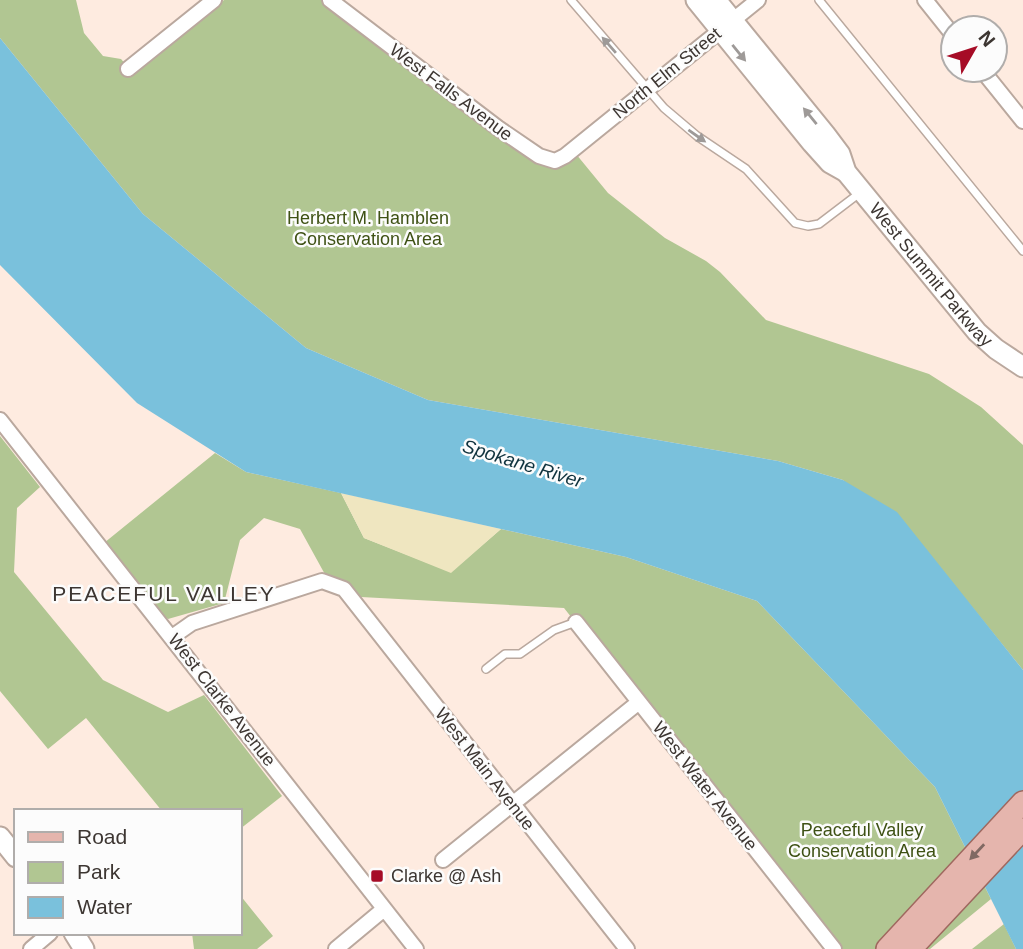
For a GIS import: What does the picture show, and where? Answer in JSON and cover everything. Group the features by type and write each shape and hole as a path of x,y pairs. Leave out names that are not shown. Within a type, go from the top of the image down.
{"main road":[{"path":"887,949 1023,802"},
{"path":"911,949 1023,829"}],"street":[{"path":"128,69 214,0"},
{"name":"West Falls Avenue","path":"330,0 470,108 539,156 555,161 576,146"},
{"name":"West Summit Parkway","path":"696,0 727,26 825,134 840,154 846,172 977,332 1023,368"},
{"name":"West Summit Parkway","path":"716,0 727,26"},
{"name":"North Elm Street","path":"576,146 758,0"},
{"path":"925,0 939,18"},
{"path":"993,84 1023,121"},
{"name":"West Clarke Avenue","path":"0,420 416,949"},
{"name":"West Main Avenue","path":"172,637 192,623 322,581 344,589 627,949"},
{"name":"West Water Avenue","path":"576,622 834,949"},
{"path":"443,860 639,702"},
{"path":"0,837 14,854"},
{"path":"336,949 384,909"},
{"path":"31,949 48,935"}],"lane":[{"path":"571,0 664,108 688,129 746,169 798,224 819,224 862,191"},
{"path":"819,0 1023,251"},
{"path":"486,669 505,654 520,654 561,626 576,622"}],"green space":[{"name":"Herbert M. Hamblen Conservation Area","path":"0,0 76,0 84,33 103,56 121,59 134,74 224,0 323,0 478,118 554,167 561,166 576,154 608,193 665,238 720,272 766,320 929,374 981,407 1023,445 1023,670 968,602 843,480 778,461 428,400 306,348 143,214 0,38"},
{"path":"0,436 40,487 17,508 14,572 103,680 168,712 204,695 282,796 242,827 242,809 160,809 86,718 48,749 0,691"},
{"name":"Peaceful Valley Conservation Area","path":"215,453 246,472 341,493 364,538 451,572 501,529 626,557 757,601 935,787 991,899 930,949 834,949 564,608 361,597 346,586 327,578 300,529 264,518 240,540 224,603 168,619 159,612 104,543"},
{"path":"242,897 273,936 257,949 194,949 192,935 242,935"},
{"path":"1004,924 1016,949 972,949"}],"sand":[{"path":"341,493 501,529 451,573 364,538"}],"water":[{"name":"Spokane River","path":"0,38 143,214 306,348 428,400 778,461 843,480 897,512 1023,670 1023,949 1016,949 935,787 757,601 626,557 246,472 137,403 0,265"}],"place":[{"name":"Clarke @ Ash","path":"377,876"}],"district":[{"name":"PEACEFUL VALLEY","path":"164,594"}]}
